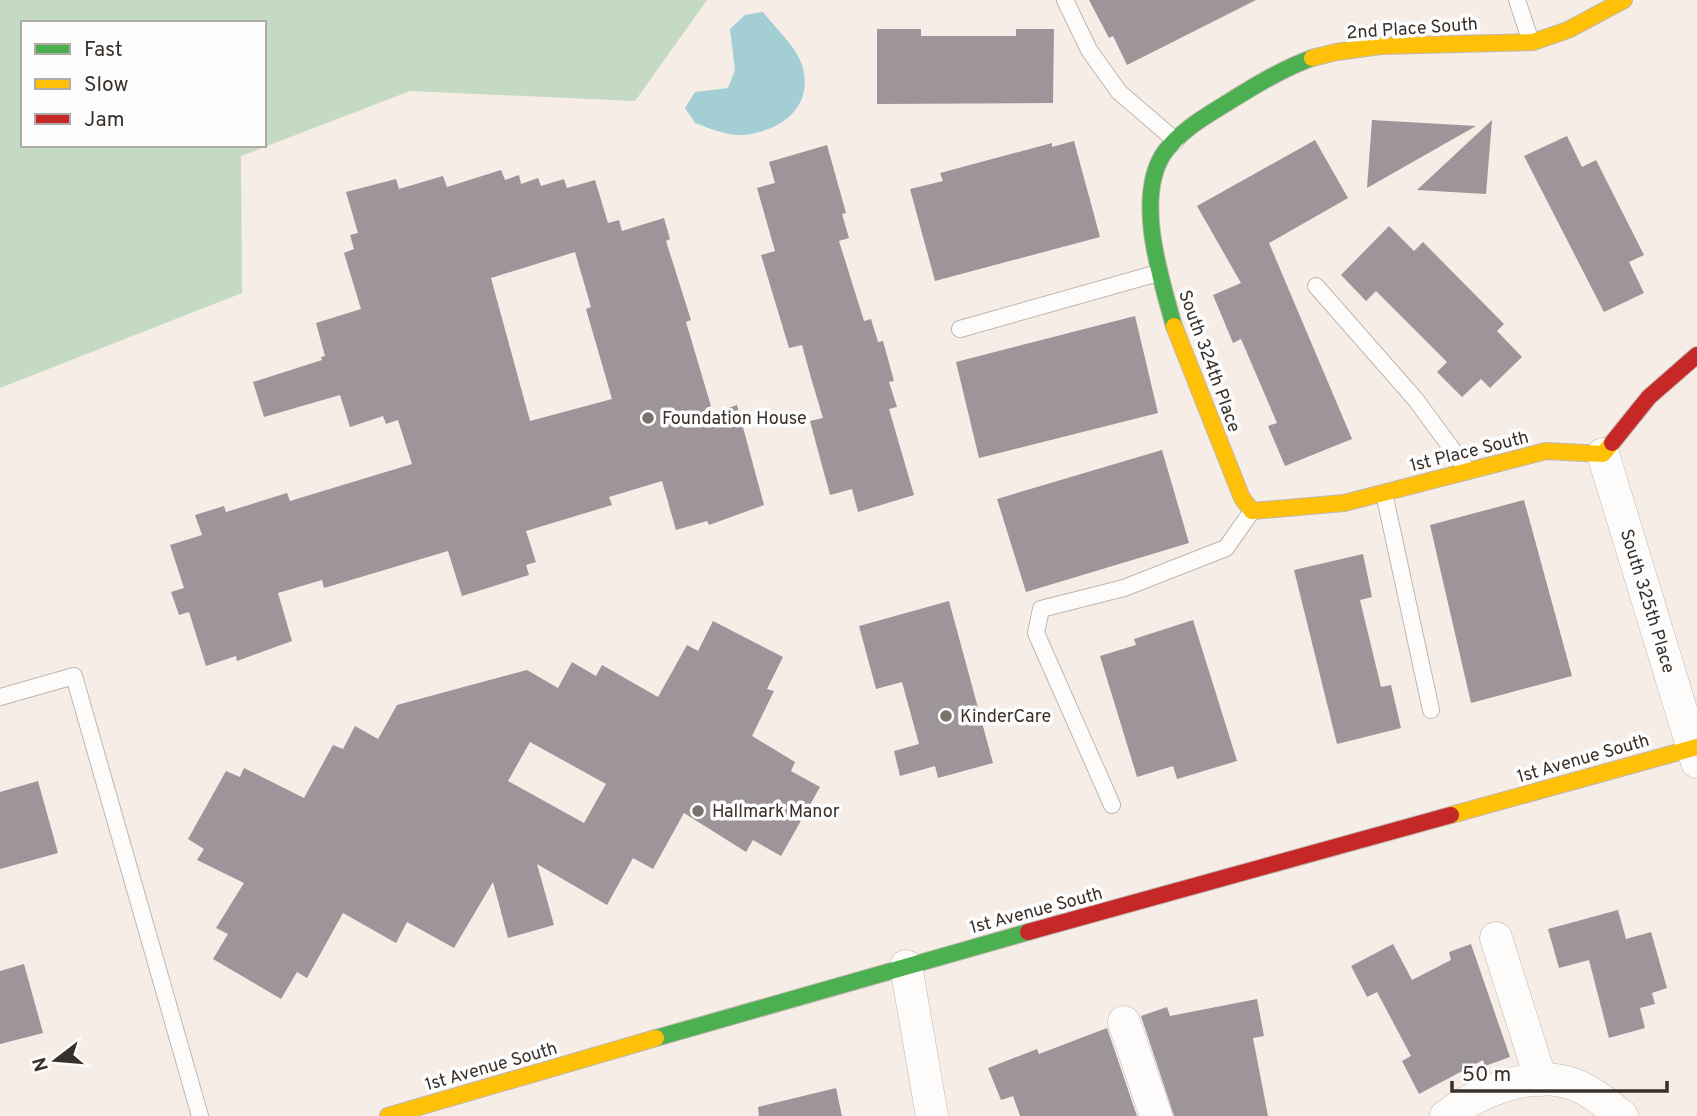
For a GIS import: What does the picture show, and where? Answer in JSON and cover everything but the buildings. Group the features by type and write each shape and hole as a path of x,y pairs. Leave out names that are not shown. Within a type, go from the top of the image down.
{"street":[{"name":"2nd Place South","path":"1176,141 1206,117 1261,82 1304,60 1351,50 1452,43 1531,42 1558,34 1624,0"},
{"name":"South 324th Place","path":"1176,141 1160,160 1154,183 1153,219 1158,272 1173,325 1242,498 1252,511"},
{"path":"1603,454 1649,397 1697,355"},
{"name":"1st Place South","path":"1252,511 1344,503 1546,451 1603,454"},
{"name":"South 325th Place","path":"1603,454 1696,752"},
{"name":"1st Avenue South","path":"388,1116 906,966 1696,752"},
{"path":"1496,939 1541,1080"},
{"path":"906,966 932,1116"},
{"path":"1125,1022 1156,1116"},
{"path":"1446,1116 1492,1090 1541,1080 1561,1081 1580,1087 1622,1116"}],"lane":[{"path":"1065,0 1089,50 1119,92 1176,141"},
{"path":"1517,0 1531,42"},
{"path":"960,329 1158,272"},
{"path":"1316,286 1416,400 1468,471"},
{"path":"1384,493 1431,710"},
{"path":"1112,805 1036,633 1041,609 1125,588 1226,548 1252,511"},
{"path":"0,697 74,676 200,1116"}],"green space":[{"path":"0,0 707,0 635,101 410,91 266,146 266,21 21,21 21,147 264,147 241,156 242,293 0,388"}],"water":[{"path":"763,12 790,44 802,65 805,80 799,105 781,123 756,133 730,134 695,123 685,108 695,92 728,88 735,70 730,29 745,15"}],"traffic: fast":[{"path":"1174,326 1157,262 1151,215 1155,171 1164,153 1185,131 1210,114 1268,78 1312,58"},
{"path":"656,1038 1028,932"}],"traffic: slow":[{"path":"1312,58 1381,46 1533,42 1568,30 1624,0"},
{"path":"1174,326 1242,498 1252,511 1344,503 1546,451 1603,454 1612,443"},
{"path":"1451,815 1697,747"},
{"path":"388,1116 656,1038"}],"traffic: jam":[{"path":"1612,443 1649,397 1697,355"},
{"path":"1028,932 1451,815"}],"place":[{"name":"Foundation House","path":"648,418"},
{"name":"KinderCare","path":"946,716"},
{"name":"Hallmark Manor","path":"698,811"}]}
